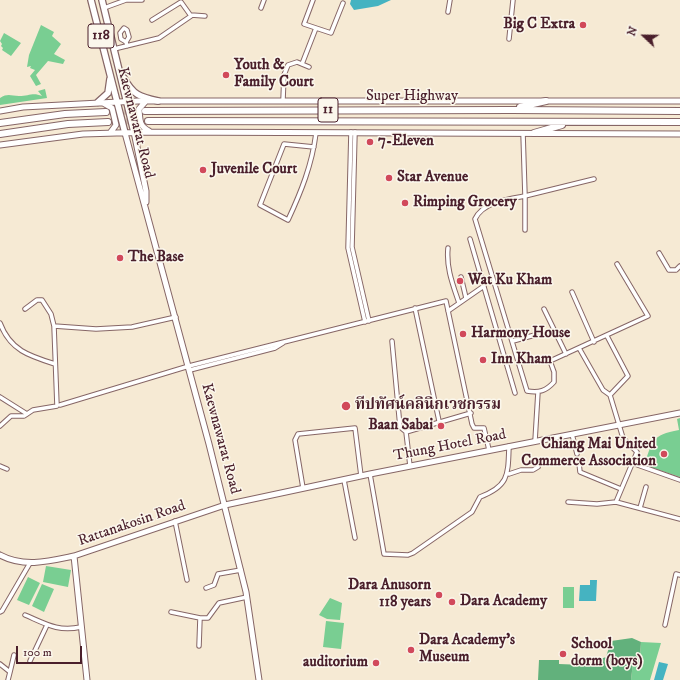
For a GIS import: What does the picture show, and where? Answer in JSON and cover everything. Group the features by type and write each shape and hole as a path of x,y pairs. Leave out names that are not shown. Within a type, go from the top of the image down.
{"highway":[{"path":"511,110 546,101"},
{"name":"Super Highway","path":"145,111 511,110 680,112"},
{"path":"0,123 65,114 106,112"},
{"name":"Super Highway","path":"148,121 332,120 680,122"},
{"path":"0,134 54,126 108,122"},
{"path":"534,133 570,122"}],"main road":[{"name":"Kaewnawarat Road","path":"92,0 125,133"},
{"name":"Kaewnawarat Road","path":"102,0 128,101 134,132"},
{"path":"120,69 132,92 144,98 158,101"},
{"path":"100,102 109,90 111,73"}],"street":[{"path":"104,8 126,0 142,0"},
{"path":"261,8 264,0"},
{"path":"313,0 304,24 331,33 343,2"},
{"path":"448,12 450,0"},
{"path":"508,39 514,0"},
{"path":"152,20 181,2 191,15 205,16"},
{"path":"114,49 126,44 159,38 190,18 191,15"},
{"path":"302,64 316,28"},
{"path":"283,100 286,69 293,63 302,64 309,67"},
{"path":"0,111 23,107 128,101 546,101 679,99"},
{"path":"146,101 139,110 140,122 142,127 150,132"},
{"path":"100,102 112,110 116,125 110,133"},
{"path":"0,145 77,135 134,132 680,134"},
{"name":"Kaewnawarat Road","path":"134,132 146,191 146,206"},
{"path":"353,132 348,248 353,259 367,321"},
{"name":"Kaewnawarat Road","path":"125,133 176,317 241,570 247,597 259,680"},
{"path":"314,147 284,144 260,205 288,220 303,188 314,147 316,133"},
{"path":"523,133 525,230"},
{"path":"594,179 525,196 501,200 478,212 475,219 527,391 538,392 549,387 554,382 554,372 550,361 648,316 617,264"},
{"path":"470,238 515,393"},
{"path":"448,248 449,272 459,303"},
{"path":"660,253 669,270 676,270 680,266"},
{"path":"461,277 466,298"},
{"path":"448,311 484,286"},
{"path":"572,292 594,342"},
{"path":"0,426 11,416 24,416 33,410 57,406 54,326 51,314 42,300 38,300 25,309"},
{"path":"60,405 189,368 275,346 286,341 446,301 473,427 482,427 486,430 489,450"},
{"path":"415,308 439,421"},
{"path":"544,308 566,354"},
{"path":"54,326 57,324 70,328 132,327 176,317"},
{"path":"0,323 6,338 24,353 55,364"},
{"path":"513,341 535,335"},
{"path":"607,336 628,376 610,395"},
{"path":"392,341 400,428 406,432 410,466"},
{"path":"579,348 604,390 610,395 623,438 636,452 616,502"},
{"path":"535,441 538,392"},
{"path":"0,397 4,398 27,414"},
{"path":"406,432 470,413"},
{"name":"Thung Hotel Road","path":"225,505 370,474 680,413"},
{"path":"303,488 295,440 298,434 354,428 361,476"},
{"path":"572,434 577,454"},
{"path":"370,474 384,554 408,555 472,512 480,497 495,491 508,474 509,446"},
{"path":"579,463 580,472 621,489"},
{"path":"632,463 680,480"},
{"path":"0,466 7,469"},
{"path":"508,474 521,470 533,470 538,467"},
{"path":"344,480 355,538"},
{"path":"640,508 646,487"},
{"path":"568,502 597,504 616,502 680,519"},
{"name":"Rattanakosin Road","path":"87,680 74,556 225,505"},
{"path":"175,521 187,580"},
{"path":"0,555 20,562 30,563 58,560 74,556"},
{"path":"58,560 67,561 75,566"},
{"path":"0,612 30,563"},
{"path":"206,588 214,585 218,574 241,570"},
{"path":"665,625 676,574 680,575"},
{"path":"171,612 200,618 210,617 219,604 247,597"},
{"path":"25,615 56,628 70,629 81,627"},
{"path":"199,646 200,618"},
{"path":"30,661 47,625"},
{"path":"8,680 14,655"},
{"path":"0,664 10,672"}],"green space":[{"path":"41,25 54,32 52,36 61,44 54,54 65,60 63,64 48,61 36,75 41,84 36,86 30,76 35,70 30,68 31,66 27,67 29,55"},
{"path":"4,33 21,43 11,56 2,50 3,48 0,41"},
{"path":"45,89 47,98 0,105 0,98 5,96 22,96 33,94 42,96 38,91"},
{"name":"Chiang Mai United Commerce Association","path":"680,418 680,477 644,465 654,440 663,434 679,430 677,419"},
{"path":"46,566 71,570 68,587 43,582"},
{"path":"28,577 40,583 29,605 17,600"},
{"path":"42,584 54,589 44,612 32,606"},
{"path":"563,587 574,587 574,608 563,608"},
{"path":"330,598 342,603 340,620 327,619 319,615"},
{"path":"326,621 344,623 341,649 323,647"},
{"path":"632,638 641,642 640,656 633,662 631,680 538,680 539,660 559,660 559,664 584,665 606,657 611,641"},
{"path":"641,642 661,643 650,680 631,680 633,662 640,656"}],"water":[{"path":"351,0 391,0 378,6 354,10 350,4"},
{"path":"590,580 597,580 596,601 579,601 580,585 590,585"},
{"path":"659,662 668,664 663,680 654,680"}],"tunnel":[{"path":"106,112 145,111"},
{"path":"108,122 148,121"}],"place":[{"name":"Big C Extra","path":"583,25"},
{"name":"Youth & Family Court","path":"226,75"},
{"name":"7-Eleven","path":"370,142"},
{"name":"Juvenile Court","path":"203,170"},
{"name":"Star Avenue","path":"389,178"},
{"name":"Rimping Grocery","path":"405,203"},
{"name":"The Base","path":"120,258"},
{"name":"Wat Ku Kham","path":"460,281"},
{"name":"Harmony House","path":"463,334"},
{"name":"Inn Kham","path":"483,360"},
{"name":"ทีปทัศน์คลินิกเวชกรรม","path":"346,406"},
{"name":"Baan Sabai","path":"441,426"},
{"name":"Chiang Mai United Commerce Association","path":"664,454"},
{"name":"Dara Anusorn 118 years","path":"439,595"},
{"name":"Dara Academy","path":"452,602"},
{"name":"Dara Academy's Museum","path":"411,650"},
{"name":"School dorm (boys)","path":"563,654"},
{"name":"auditorium","path":"376,663"}]}
